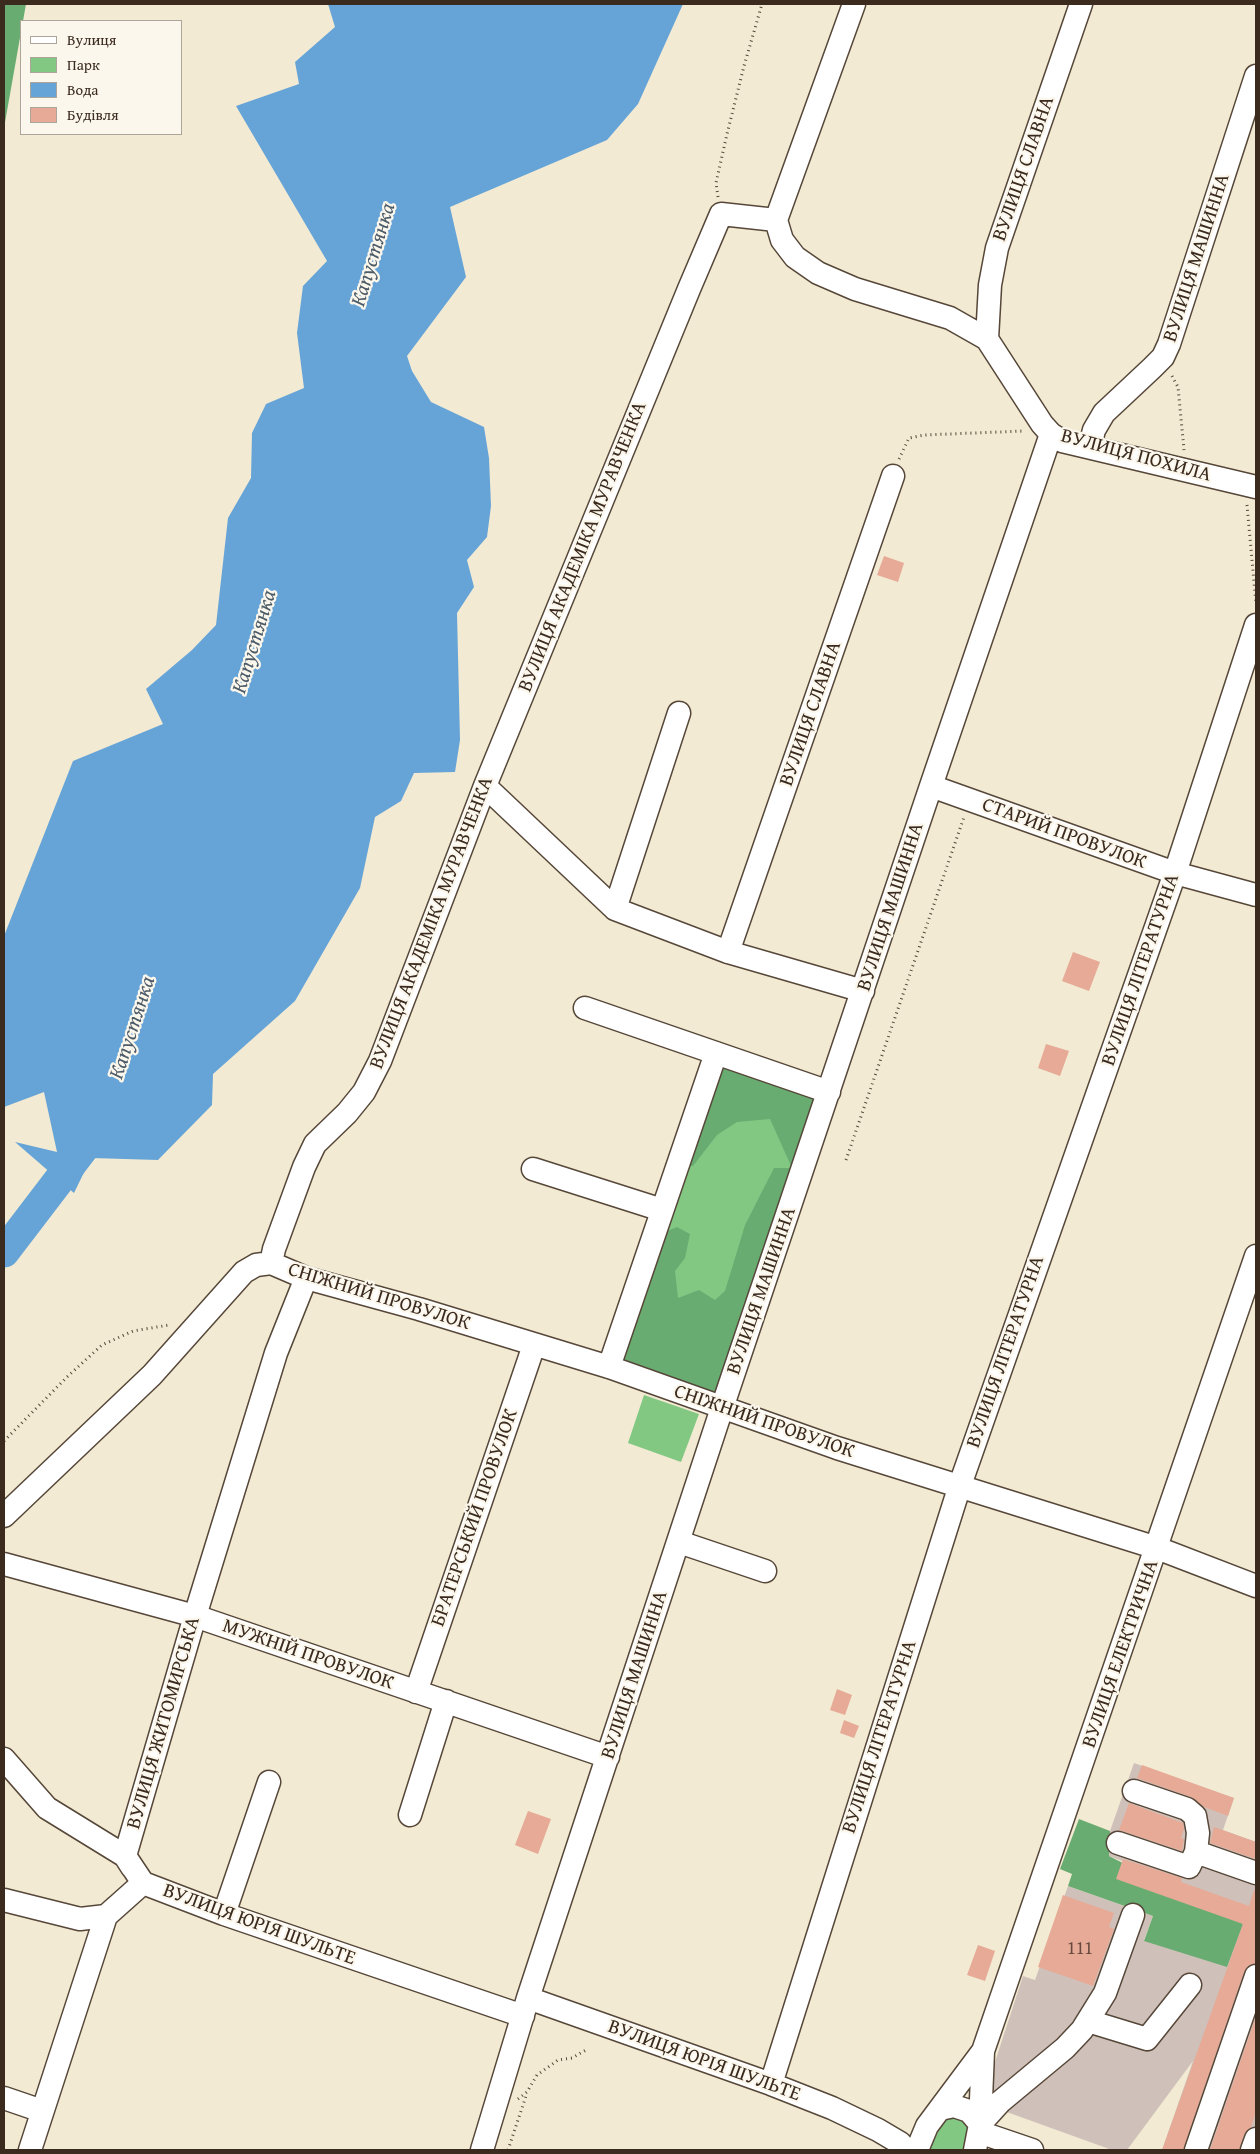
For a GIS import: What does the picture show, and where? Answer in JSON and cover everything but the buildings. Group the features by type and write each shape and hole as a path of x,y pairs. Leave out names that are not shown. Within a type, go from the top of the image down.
{"street":[{"path":"719,220 776,220 854,4"},
{"name":"ВУЛИЦЯ СЛАВНА","path":"987,339 990,285 997,248 1081,4"},
{"name":"ВУЛИЦЯ МАШИННА","path":"1090,446 1094,430 1104,413 1162,358 1169,344 1256,76"},
{"name":"ВУЛИЦЯ АКАДЕМІКА МУРАВЧЕНКА","path":"271,1263 274,1249 304,1167 315,1144 364,1092 380,1061 485,786 719,220"},
{"name":"ВУЛИЦЯ ПОХИЛА","path":"776,220 782,240 786,246 795,257 818,273 855,289 950,318 987,339 1042,424 1062,441 1090,446 1250,486"},
{"name":"ВУЛИЦЯ МАШИННА","path":"482,2150 525,2007 680,1542 722,1408 931,786 1052,434"},
{"name":"ВУЛИЦЯ СЛАВНА","path":"728,952 893,476"},
{"name":"ВУЛИЦЯ ЛІТЕРАТУРНА","path":"770,2084 960,1486 1175,873 1256,625"},
{"path":"615,909 679,714"},
{"path":"485,786 615,909 728,952 863,992"},
{"name":"СТАРИЙ ПРОВУЛОК","path":"931,786 1175,873 1256,895"},
{"path":"585,1008 829,1092"},
{"path":"609,1368 716,1053"},
{"path":"533,1169 662,1210"},
{"name":"ВУЛИЦЯ ЕЛЕКТРИЧНА","path":"978,2136 983,2051 1256,1256"},
{"path":"4,1516 152,1375 244,1272 256,1265 271,1263"},
{"name":"СНІЖНИЙ ПРОВУЛОК","path":"271,1263 306,1278 419,1309 609,1368 837,1448 1157,1548 1256,1586"},
{"name":"ВУЛИЦЯ ЖИТОМИРСЬКА","path":"125,1856 194,1616 276,1353 306,1278"},
{"name":"БРАТЕРСЬКИЙ ПРОВУЛОК","path":"416,1692 534,1345"},
{"path":"680,1542 765,1571"},
{"name":"МУЖНІЙ ПРОВУЛОК","path":"4,1564 194,1616 608,1757"},
{"path":"410,1815 446,1701"},
{"path":"4,1759 47,1808 125,1856 143,1882"},
{"path":"224,1914 269,1782"},
{"path":"1118,1843 1189,1867 1196,1852 1198,1833 1195,1816 1187,1809 1134,1791"},
{"path":"1196,1852 1256,1873"},
{"name":"ВУЛИЦЯ ЮРІЯ ШУЛЬТЕ","path":"106,1916 143,1882 224,1914 770,2084 832,2108 878,2130"},
{"path":"4,1900 80,1919 106,1916 30,2150"},
{"path":"978,2136 1000,2102 1065,2048 1088,2021 1105,1994 1133,1915"},
{"path":"1196,2150 1256,1976"},
{"path":"1088,2021 1147,2039 1190,1985"},
{"name":"ВУЛИЦЯ ЕЛЕКТРИЧНА","path":"921,2142 940,2109 983,2051"},
{"path":"4,2098 42,2111"},
{"path":"940,2109 954,2106 969,2111 978,2136"},
{"path":"878,2130 903,2135 921,2142"},
{"path":"878,2130 900,2143 906,2150"},
{"path":"978,2136 1032,2150"},
{"path":"1252,2150 1256,2139"}],"path":[{"path":"719,220 716,183 744,66 762,4"},
{"path":"1162,358 1178,387 1187,470"},
{"path":"893,476 902,450 909,438 924,435 1017,430 1052,434"},
{"path":"1250,486 1256,604"},
{"path":"846,1160 970,800"},
{"path":"4,1441 67,1377 102,1345 133,1331 202,1319"},
{"path":"508,2150 527,2092 537,2075 558,2060 572,2058 586,2050"},
{"path":"494,2113 527,2092"}],"shaded area":[{"path":"1134,1763 1234,1798 1223,1830 1256,1842 1256,2150 1162,2150 1193,2061 1127,2150 1112,2150 1004,2111 993,2089 992,2071 1023,1976 1035,1980 1068,1886 1153,1916 1144,1940 1227,1966 1122,1861 1109,1856 1110,1831"}],"green space":[{"path":"4,4 26,4 23,20 20,20 20,38 4,128"},
{"path":"720,1060 817,1093 716,1394 615,1361"},
{"path":"720,1060 817,1093 792,1168 770,1119 737,1122 717,1135 693,1166 684,1166"},
{"path":"774,1168 792,1168 716,1394 615,1361 660,1234 677,1227 690,1234 685,1258 675,1271 678,1298 699,1290 715,1300 725,1291 745,1225"},
{"path":"644,1395 699,1414 681,1462 628,1443"},
{"path":"1079,1819 1110,1831 1109,1856 1243,1924 1227,1967 1144,1941 1153,1916 1068,1886 1072,1874 1060,1869"},
{"path":"957,2115 969,2126 965,2150 928,2150 941,2118"}],"water":[{"path":"328,4 683,4 638,104 607,140 450,207 466,277 407,356 412,371 431,402 484,427 489,458 491,506 487,537 467,560 474,587 457,613 460,740 455,772 414,773 401,801 375,817 360,888 295,1001 213,1074 212,1105 158,1160 91,1158 74,1193 15,1142 57,1152 44,1092 4,1107 4,936 73,761 163,724 146,689 192,650 216,625 228,518 251,478 252,433 266,404 304,388 297,333 303,286 327,261 236,106 299,84 295,62 335,27"}],"waterway":[{"name":"Капустянка","path":"4,1252 85,1146"}]}
